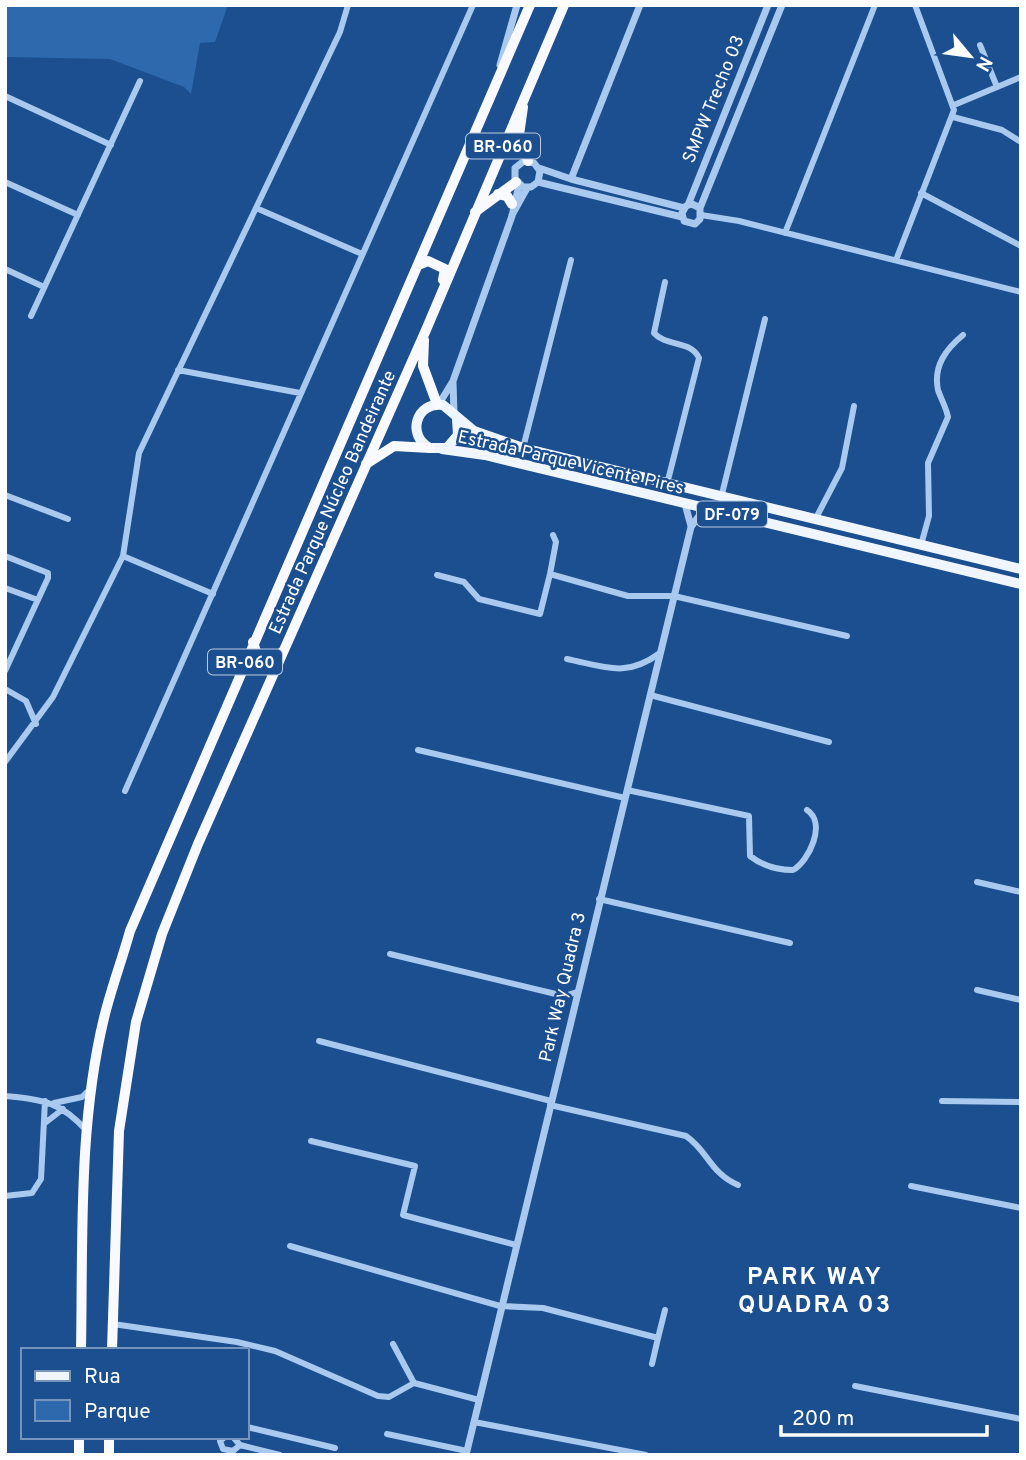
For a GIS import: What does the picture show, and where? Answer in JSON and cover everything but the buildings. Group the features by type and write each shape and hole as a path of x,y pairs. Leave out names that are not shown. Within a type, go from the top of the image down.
{"highway":[{"name":"Estrada Parque Núcleo Bandeirante","path":"81,1348 88,1133 93,1085 104,1019 130,931 530,5"},
{"name":"Estrada Parque Núcleo Bandeirante","path":"112,1348 119,1132 136,1022 162,934 198,844 426,330 564,5"},
{"path":"524,94 519,135 528,161"},
{"path":"475,212 498,194 521,185"},
{"path":"498,194 507,196 512,204"},
{"path":"418,265 428,261 445,269 443,287"},
{"path":"426,330 423,366 438,404"},
{"path":"363,467 394,446 436,449"},
{"path":"253,642 257,655 269,661 283,651"}],"main road":[{"name":"Estrada Parque Vicente Pires","path":"1021,569 523,448 474,431 438,404 422,412 416,426 418,437 436,449 485,455 1021,584"},
{"name":"Estrada Parque Vicente Pires","path":"436,449 455,440 459,430 456,416"},
{"path":"888,552 893,547 891,537"}],"street":[{"path":"5,762 36,724 73,663 123,556 139,453 340,32 348,5"},
{"path":"125,791 473,5"},
{"path":"494,91 517,5"},
{"path":"571,179 640,5"},
{"name":"SMPW Trecho 03","path":"682,217 768,5"},
{"path":"521,185 538,182 682,217 687,223 695,224 782,5"},
{"path":"785,233 875,5"},
{"path":"896,260 953,117 954,105 915,5"},
{"path":"980,45 997,87"},
{"path":"749,51 763,55"},
{"path":"954,105 1021,77"},
{"path":"31,316 140,81"},
{"path":"5,96 111,145"},
{"path":"953,117 1002,130 1021,142"},
{"path":"709,151 721,157"},
{"path":"438,404 453,381 512,216 521,185 515,168 528,161 539,168 571,179 1021,292"},
{"path":"538,182 539,168"},
{"path":"5,182 78,215"},
{"path":"512,216 512,204 521,185"},
{"path":"921,193 1021,246"},
{"path":"256,208 362,254"},
{"path":"523,448 571,260"},
{"path":"5,269 44,287"},
{"path":"665,282 654,333 663,341 691,348 699,358 667,484"},
{"path":"721,498 765,319"},
{"path":"921,545 929,516 928,463 948,417 938,389 939,364 947,349 963,335"},
{"path":"178,370 300,393"},
{"path":"453,381 456,416"},
{"path":"816,518 838,478 855,406"},
{"path":"5,495 68,519"},
{"name":"Park Way Quadra 3","path":"685,504 691,527"},
{"name":"Park Way Quadra 3","path":"466,1453 691,527 701,513 709,508"},
{"path":"438,575 464,582 478,599 540,614 556,542 553,535"},
{"path":"5,556 48,573 38,600 9,656 5,671"},
{"path":"123,556 213,594"},
{"path":"550,574 628,596 674,596 846,636"},
{"path":"5,588 38,600"},
{"path":"567,659 624,671 640,666 660,653"},
{"path":"5,690 26,701 36,724"},
{"path":"650,695 829,742"},
{"path":"418,750 626,794 749,816 750,856 771,868 783,870 793,870 807,859 816,827 815,819 807,810"},
{"path":"977,882 1021,892"},
{"path":"599,900 790,943"},
{"path":"390,954 564,996 574,1005"},
{"path":"977,990 1021,1000"},
{"path":"564,996 577,992"},
{"path":"319,1041 686,1136 697,1144 718,1175 737,1185"},
{"path":"54,1103 82,1097 93,1085"},
{"path":"5,1096 54,1103 88,1133"},
{"path":"5,1196 25,1196 39,1184 45,1101"},
{"path":"942,1101 1021,1102"},
{"path":"44,1125 63,1109"},
{"path":"311,1141 415,1166 403,1215 516,1245"},
{"path":"911,1186 1021,1208"},
{"path":"290,1246 500,1306 543,1308 658,1338"},
{"path":"652,1364 665,1310"},
{"path":"113,1324 237,1342 275,1351 379,1396 389,1397 414,1382 479,1399"},
{"path":"393,1344 414,1382"},
{"path":"855,1386 1021,1419"},
{"path":"474,1422 646,1455"},
{"path":"248,1427 335,1448"},
{"path":"387,1434 466,1453"},
{"path":"222,1439 219,1441 223,1449 233,1451 240,1446"},
{"path":"235,1439 240,1446 280,1455"}],"green space":[{"path":"5,5 228,5 215,42 200,43 191,94 184,87 110,59 5,57"}],"district":[{"name":"PARK WAY QUADRA 03","path":"815,1290"}]}
